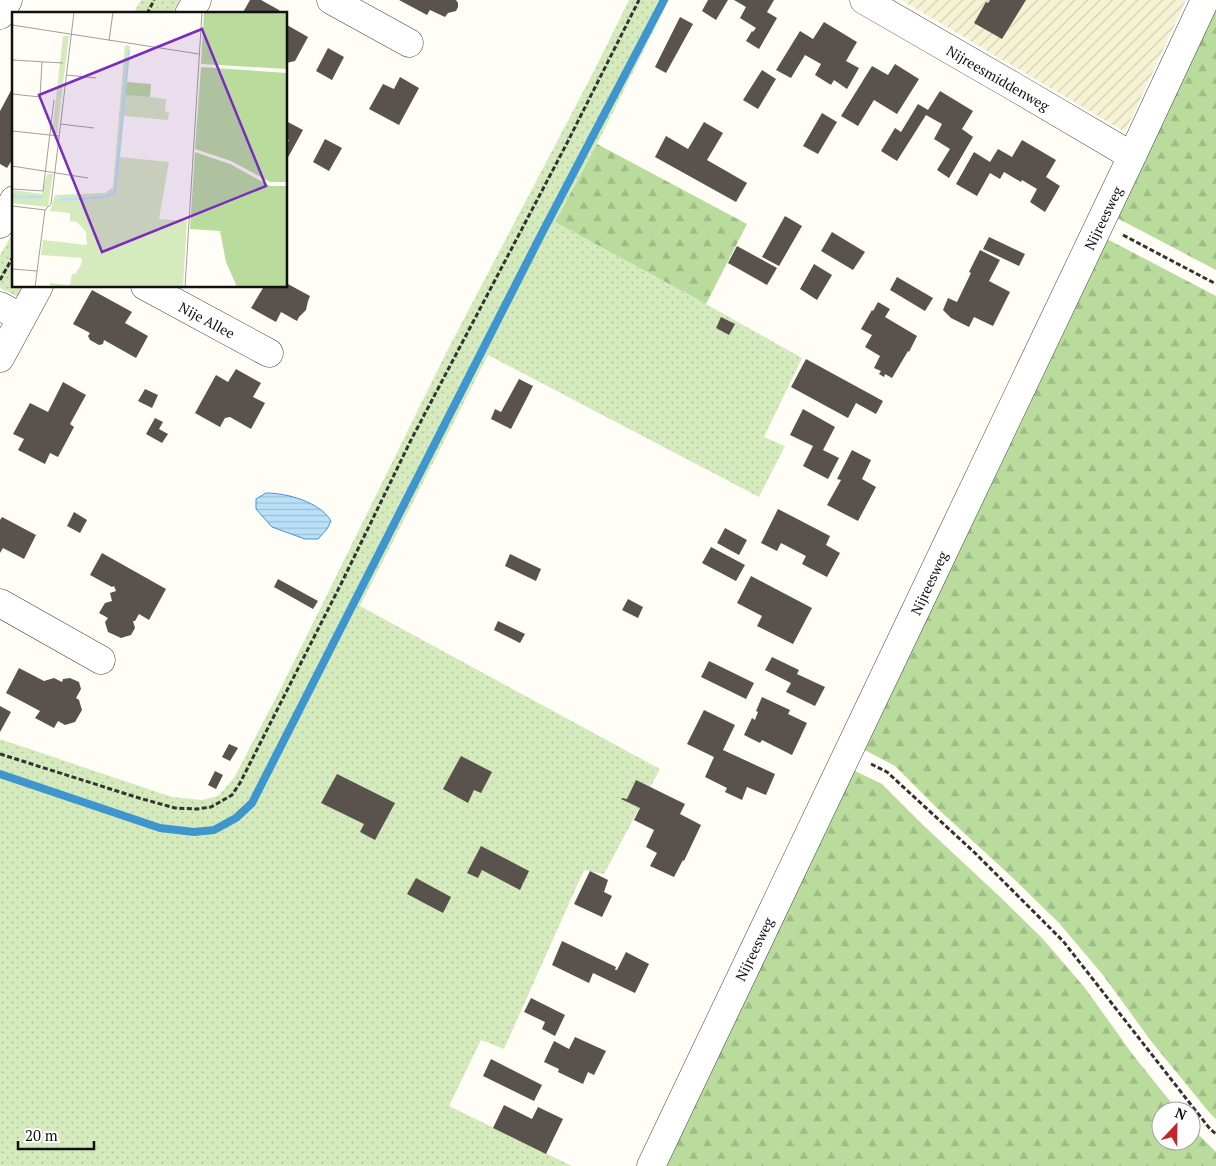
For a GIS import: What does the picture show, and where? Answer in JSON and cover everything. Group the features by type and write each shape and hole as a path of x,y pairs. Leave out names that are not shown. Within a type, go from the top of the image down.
{"street":[{"path":"190,12 197,0"},
{"path":"331,0 409,43"},
{"name":"Nijreesmiddenweg","path":"864,0 1132,156"},
{"name":"Nijreesweg","path":"651,1166 1205,0"},
{"path":"0,224 12,203"},
{"path":"0,358 11,312 37,288"},
{"name":"Nije Allee","path":"149,288 269,353"},
{"path":"0,603 102,660"}],"path":[{"path":"148,12 154,0"},
{"path":"0,754 175,808 197,809 211,807 232,795 338,590 410,442 562,154 640,0"},
{"path":"1100,224 1216,284"},
{"path":"0,280 12,259"},
{"path":"848,753 887,772 974,852 1063,941 1210,1129 1216,1134"}],"shaded area":[{"path":"901,0 1186,0 1125,132"}],"green space":[{"path":"141,0 180,0 173,12 134,12"},
{"path":"629,0 669,0 597,144 555,222 802,358 764,437 785,446 759,497 488,355 360,606 660,769 604,874 584,870 504,1049 481,1040 449,1106 572,1166 0,1166 0,739 172,797 202,800 218,796 234,778 282,686 446,353 595,69"},
{"path":"1216,9 1216,270 1117,218"},
{"path":"597,144 747,224 706,304 555,222"},
{"path":"12,234 12,288 23,288 18,297 0,288 0,255"},
{"path":"1107,239 1216,296 1216,1119 1151,1041 1103,975 1059,923 895,766 859,747"},
{"path":"853,770 882,784 1042,938 1085,988 1133,1055 1170,1101 1151,1101 1151,1151 1201,1151 1201,1137 1216,1152 1216,1166 660,1166"}],"water":[{"path":"266,493 293,497 311,504 326,514 331,521 327,529 318,539 305,539 272,527 256,509 256,499"}],"building":[{"path":"250,0 261,0 280,12 243,12"},
{"path":"399,0 456,0 458,7 456,11 448,13 445,17 430,10 427,15"},
{"path":"708,0 728,0 716,20 702,11"},
{"path":"734,0 774,0 767,12 777,18 759,49 746,41 756,28 740,18 746,7"},
{"path":"990,0 1026,0 1002,39 974,23 986,2 988,3"},
{"path":"680,17 693,24 666,73 655,67"},
{"path":"824,22 857,42 846,61 859,68 847,89 834,80 831,85 815,75 821,64 805,55 791,78 776,70 800,31 813,39"},
{"path":"288,26 308,37 295,61 288,63"},
{"path":"328,48 344,57 332,80 316,71"},
{"path":"895,64 919,79 897,114 874,100 858,126 841,116 872,66 888,75"},
{"path":"762,70 776,79 758,109 743,100"},
{"path":"400,77 419,88 399,125 369,109 383,84 394,89"},
{"path":"12,89 12,160 7,168 0,164 0,111"},
{"path":"940,91 973,111 962,129 973,137 949,178 937,170 950,149 934,139 942,124 926,115 897,161 881,151 895,128 901,132 918,104 928,110"},
{"path":"822,113 837,122 818,154 803,146"},
{"path":"288,122 303,130 288,157"},
{"path":"704,122 723,133 707,160 747,183 736,202 655,157 666,136 688,149"},
{"path":"325,139 342,148 329,171 313,162"},
{"path":"1022,140 1056,160 1046,177 1060,186 1045,212 1030,202 1037,189 1004,172 1000,179 990,173 977,196 956,184 974,152 990,162 998,149 1012,157"},
{"path":"785,216 802,226 779,266 762,257"},
{"path":"832,232 865,252 853,270 821,251"},
{"path":"989,237 1025,254 1019,266 983,249"},
{"path":"737,246 777,268 767,285 728,263"},
{"path":"980,250 1000,260 989,281 1010,292 993,326 974,317 969,327 951,318 943,310 948,298 957,302"},
{"path":"814,264 832,275 817,300 800,289"},
{"path":"897,277 933,298 925,311 890,290"},
{"path":"288,284 310,296 306,310 297,321 281,312 276,322 251,308 263,288 288,288"},
{"path":"92,290 132,312 125,323 148,336 136,358 104,340 103,344 99,345 90,340 88,336 90,333 73,324"},
{"path":"878,302 890,309 885,317 917,336 892,378 885,374 884,377 879,374 881,371 874,368 880,356 865,347 872,335 861,329"},
{"path":"721,317 735,324 729,335 716,328"},
{"path":"806,359 883,401 876,414 856,403 848,418 791,387"},
{"path":"236,369 261,383 253,397 265,403 251,429 230,417 225,418 220,427 195,413 216,375 228,382"},
{"path":"519,379 533,386 511,429 491,419 495,409 501,412"},
{"path":"63,382 86,395 70,424 74,427 58,457 50,453 45,464 18,450 24,439 13,434 30,403 48,412"},
{"path":"145,389 158,395 152,408 138,401"},
{"path":"803,409 835,427 823,450 839,458 828,479 803,466 813,446 790,435"},
{"path":"155,418 163,422 159,429 168,434 162,443 146,434"},
{"path":"852,450 871,460 862,479 876,487 858,521 827,505 841,480 837,479"},
{"path":"778,509 830,536 826,545 840,553 827,577 802,564 806,556 781,543 777,551 761,543"},
{"path":"74,512 87,520 80,533 67,526"},
{"path":"2,517 36,535 24,559 3,548 0,553 0,520"},
{"path":"725,528 747,540 739,555 717,543"},
{"path":"711,547 745,565 736,581 702,563"},
{"path":"102,553 166,589 149,620 139,614 135,621 133,621 135,628 131,635 121,638 108,632 105,622 108,618 99,613 105,603 112,601 110,593 116,591 114,586 112,587 90,575"},
{"path":"510,554 541,569 536,581 505,566"},
{"path":"751,576 812,608 793,644 757,626 762,616 737,603"},
{"path":"278,579 318,601 313,609 274,587"},
{"path":"628,599 643,607 638,618 622,610"},
{"path":"498,621 525,634 520,643 494,630"},
{"path":"772,657 799,670 797,674 825,687 815,706 786,692 791,683 765,670"},
{"path":"709,661 754,683 746,699 701,677"},
{"path":"19,668 44,681 54,678 62,682 63,679 70,678 79,682 81,689 76,698 79,700 82,710 75,722 65,725 58,721 54,728 35,718 40,711 6,693"},
{"path":"762,697 790,710 788,714 807,723 792,755 762,740 760,743 744,735 752,718 755,720 758,712 756,711"},
{"path":"0,706 11,712 0,732"},
{"path":"704,710 735,725 723,750 775,774 766,795 747,787 742,800 725,792 727,788 705,777 714,757 687,744"},
{"path":"229,744 238,748 230,761 222,757"},
{"path":"461,756 492,772 481,793 474,790 468,803 443,789"},
{"path":"215,771 223,775 216,789 208,785"},
{"path":"337,774 395,803 375,840 360,832 364,824 321,803"},
{"path":"636,780 685,804 680,814 701,825 684,861 674,877 650,866 657,853 646,847 654,830 634,820 640,808 621,799 627,799"},
{"path":"481,846 529,871 520,890 482,870 478,878 467,873"},
{"path":"590,871 608,880 604,892 612,896 602,917 574,904"},
{"path":"416,878 451,897 443,913 407,894"},
{"path":"562,941 616,967 615,970 617,970 626,952 649,964 635,993 593,973 589,983 552,965"},
{"path":"531,998 565,1015 555,1036 542,1029 545,1022 524,1012"},
{"path":"575,1037 606,1051 594,1075 588,1072 583,1084 558,1072 559,1069 544,1062 554,1041 569,1049"},
{"path":"491,1059 542,1085 534,1101 483,1076"},
{"path":"504,1105 532,1119 538,1107 563,1119 546,1154 493,1128"}],"waterway":[{"path":"0,774 160,828 194,832 214,830 236,818 252,803 541,235 664,0"}]}
